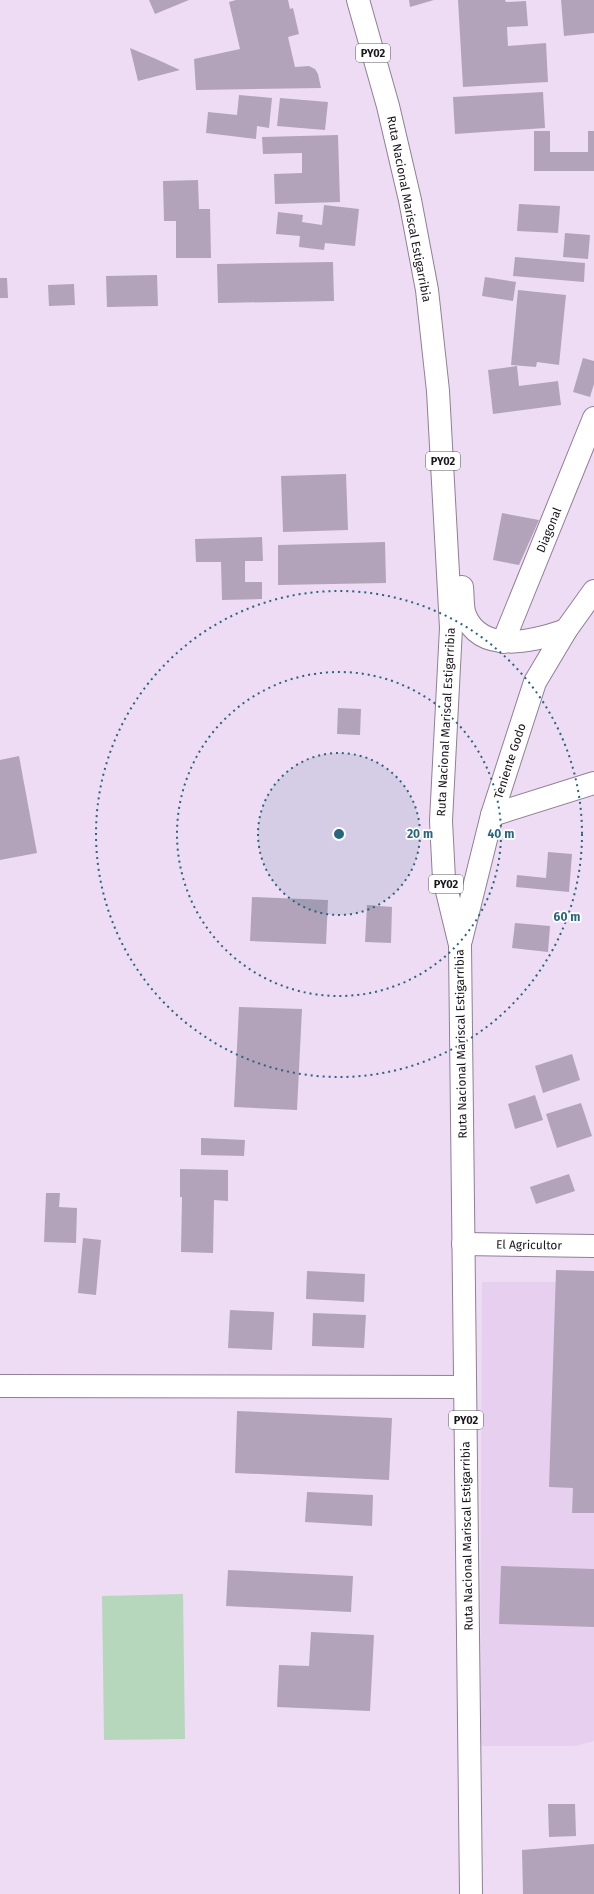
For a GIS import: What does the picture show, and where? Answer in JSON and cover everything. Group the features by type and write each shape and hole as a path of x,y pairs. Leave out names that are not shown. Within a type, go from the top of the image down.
{"main road":[{"name":"Ruta Nacional Mariscal Estigarribia","path":"358,0 388,106 410,200 427,290 438,391 445,494 451,628 441,821 444,879 460,945 471,1894"},
{"name":"Diagonal","path":"503,642 594,418"},
{"path":"445,494 457,533 465,613 472,627 482,636 503,642 544,638 566,630"},
{"name":"Teniente Godo","path":"460,945 492,815 535,682 566,630 594,591"},
{"path":"492,815 594,783"},
{"name":"El Agricultor","path":"463,1244 594,1246"},
{"path":"0,1386 465,1387"}],"shaded area":[{"path":"482,1282 594,1282 594,1741 575,1746 480,1746"}],"green space":[{"path":"183,1594 185,1739 104,1740 102,1596"}],"building":[{"path":"149,0 189,0 155,14"},
{"path":"236,0 288,0 290,9 293,8 299,34 288,37 295,67 309,66 315,69 318,74 321,88 196,90 194,59 240,49 229,2"},
{"path":"409,0 434,0 410,7"},
{"path":"458,0 505,0 506,2 526,1 528,26 507,27 508,46 546,43 548,82 463,87"},
{"path":"561,0 594,0 594,33 564,36"},
{"path":"130,48 156,59 180,70 138,81"},
{"path":"543,92 545,128 455,134 453,97"},
{"path":"239,95 272,98 269,128 257,126 256,139 206,133 208,112 237,115"},
{"path":"280,98 328,102 325,130 277,126"},
{"path":"534,131 550,131 550,152 588,152 588,131 594,131 594,171 534,171"},
{"path":"338,135 340,202 275,204 274,174 302,173 302,153 263,154 262,137"},
{"path":"198,180 199,209 210,209 211,258 176,258 176,221 164,221 163,181"},
{"path":"519,204 560,206 558,233 517,231"},
{"path":"324,205 359,209 355,246 325,243 324,250 299,247 300,236 276,234 278,212 303,215 302,222 322,225"},
{"path":"565,233 590,235 588,259 563,257"},
{"path":"515,257 585,263 584,282 513,276"},
{"path":"333,262 334,301 218,303 217,264"},
{"path":"157,275 158,306 107,307 106,276"},
{"path":"485,277 516,282 513,301 482,296"},
{"path":"0,278 7,278 8,298 0,298"},
{"path":"74,284 75,305 49,306 48,285"},
{"path":"518,290 566,295 559,365 537,362 536,367 511,365"},
{"path":"583,358 594,361 594,384 590,397 573,392"},
{"path":"517,366 519,386 558,381 561,405 493,414 488,370"},
{"path":"346,474 348,530 283,532 281,476"},
{"path":"502,513 539,520 519,565 493,560"},
{"path":"262,537 263,561 245,561 245,582 262,582 262,599 222,600 221,562 196,562 195,539"},
{"path":"385,542 386,583 278,585 278,545"},
{"path":"338,708 361,709 360,735 337,734"},
{"path":"19,756 37,853 0,860 0,760"},
{"path":"548,852 572,854 569,892 516,887 517,875 546,878"},
{"path":"252,897 328,900 326,944 250,941"},
{"path":"367,905 392,907 391,943 365,942"},
{"path":"515,923 550,926 548,952 512,948"},
{"path":"239,1007 302,1009 297,1110 234,1107"},
{"path":"572,1054 580,1080 543,1093 535,1066"},
{"path":"535,1095 543,1120 515,1129 508,1104"},
{"path":"581,1103 592,1136 557,1148 546,1114"},
{"path":"201,1138 245,1140 244,1156 201,1155"},
{"path":"180,1169 228,1170 228,1201 214,1200 213,1253 181,1252 182,1197 180,1197"},
{"path":"569,1174 575,1191 536,1204 530,1187"},
{"path":"46,1193 60,1193 59,1207 77,1208 76,1243 44,1242"},
{"path":"83,1238 101,1240 96,1295 78,1293"},
{"path":"556,1270 594,1271 594,1513 572,1513 573,1488 549,1487"},
{"path":"307,1271 365,1274 364,1302 306,1299"},
{"path":"230,1310 274,1312 272,1350 228,1348"},
{"path":"313,1313 366,1315 364,1348 312,1346"},
{"path":"237,1411 392,1418 389,1480 235,1473"},
{"path":"307,1492 373,1495 372,1526 305,1522"},
{"path":"501,1566 594,1569 594,1627 499,1624"},
{"path":"228,1570 353,1576 351,1612 226,1606"},
{"path":"311,1632 374,1635 370,1711 277,1707 279,1665 309,1666"},
{"path":"548,1804 575,1804 576,1836 549,1837"},
{"path":"594,1844 594,1894 523,1894 522,1850"}]}
